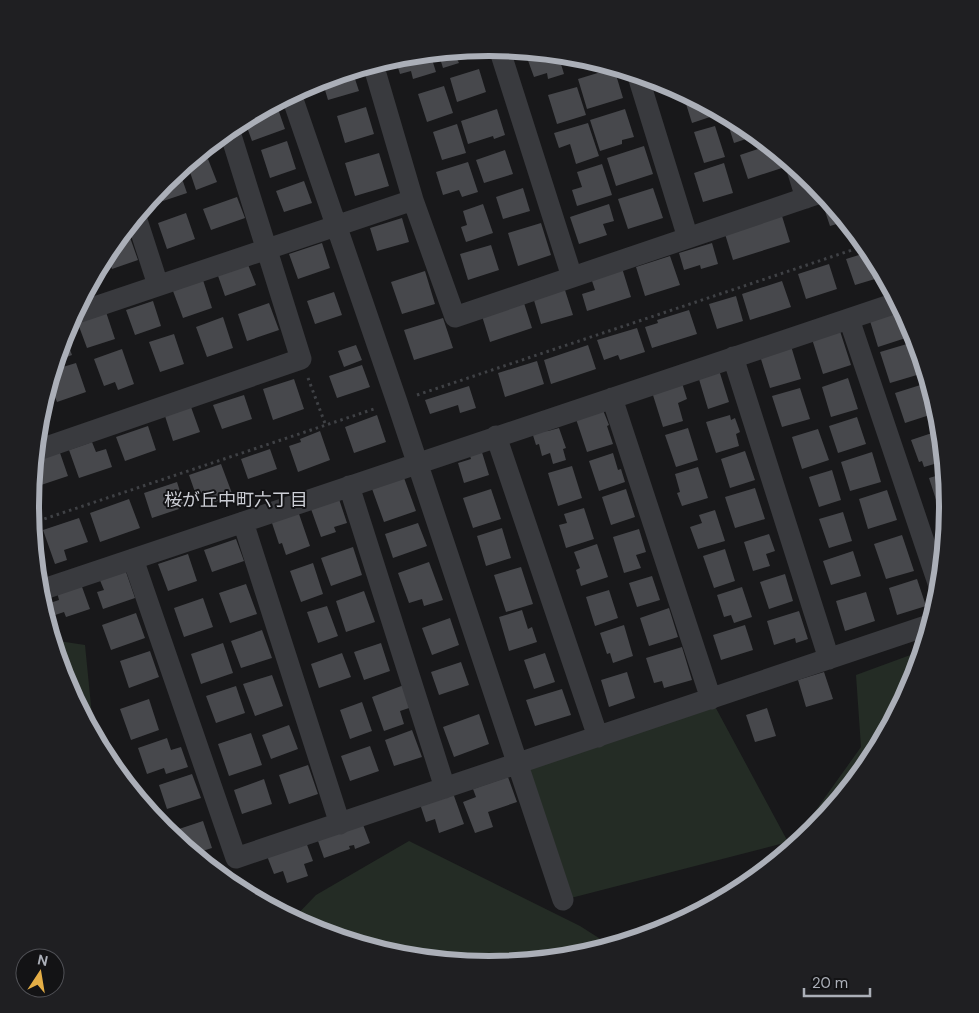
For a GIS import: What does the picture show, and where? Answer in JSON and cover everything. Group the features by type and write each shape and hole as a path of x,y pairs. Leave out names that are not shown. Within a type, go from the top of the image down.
{"street":[{"path":"502,56 572,277"},
{"path":"374,71 413,200 455,317 814,195"},
{"path":"639,82 688,238"},
{"path":"293,101 397,402 563,900"},
{"path":"43,449 301,360 232,137"},
{"path":"86,305 158,285 413,200"},
{"path":"138,224 158,285"},
{"path":"46,588 892,304"},
{"path":"849,318 935,574"},
{"path":"733,357 829,659"},
{"path":"612,398 711,699"},
{"path":"496,436 598,737"},
{"path":"349,486 446,788"},
{"path":"243,522 340,824"},
{"path":"133,559 236,858 924,627"}],"path":[{"path":"39,521 858,248"},
{"path":"301,360 326,426"}],"shaded area":[{"path":"60,641 85,645 92,720 73,679"},
{"path":"915,653 894,706 880,732 847,781 814,819 811,817 861,747 856,675"},
{"path":"711,699 788,842 563,900 518,763"},
{"path":"409,841 580,926 605,942 548,953 490,957 460,956 402,949 345,933 297,914 316,895"}],"building":[{"path":"464,57 457,59 459,63 443,68 440,59"},
{"path":"527,58 560,62 564,74 548,79 547,73 534,77"},
{"path":"432,60 436,72 413,79 411,71 400,74 397,65"},
{"path":"479,69 486,92 457,102 450,78"},
{"path":"605,71 616,74 623,98 587,109 578,79"},
{"path":"354,77 359,91 328,100 324,87"},
{"path":"444,86 453,113 427,122 418,94"},
{"path":"577,87 586,115 557,124 548,95"},
{"path":"685,100 714,116 692,123"},
{"path":"366,107 374,134 345,143 337,116"},
{"path":"278,109 285,129 252,141 247,127"},
{"path":"497,109 505,135 494,139 493,136 468,144 461,121"},
{"path":"625,109 634,137 622,140 622,144 600,151 590,120"},
{"path":"588,123 599,156 576,164 570,144 559,148 554,133"},
{"path":"457,124 466,153 442,160 433,132"},
{"path":"728,124 749,138 734,143"},
{"path":"715,126 725,157 704,163 694,132"},
{"path":"287,141 296,169 270,178 261,150"},
{"path":"644,146 653,174 616,186 607,158"},
{"path":"762,148 785,167 748,179 740,155"},
{"path":"505,150 513,174 484,183 476,160"},
{"path":"379,153 389,186 355,196 345,163"},
{"path":"208,159 217,182 196,190 189,170 199,162"},
{"path":"468,162 478,192 462,197 459,190 443,195 436,172"},
{"path":"724,163 733,193 703,202 694,173"},
{"path":"602,164 612,195 577,206 572,190 582,187 577,172"},
{"path":"182,178 187,193 163,201 162,198"},
{"path":"304,181 312,203 284,212 276,191"},
{"path":"523,188 530,211 503,219 496,197"},
{"path":"653,188 663,218 628,229 618,199"},
{"path":"237,197 245,218 211,230 203,209"},
{"path":"483,204 493,233 466,242 461,227 467,225 463,211"},
{"path":"609,204 614,221 603,224 607,235 579,244 570,217"},
{"path":"826,207 840,223 830,226 824,208"},
{"path":"186,213 195,239 167,249 158,223"},
{"path":"782,216 790,242 733,260 725,234"},
{"path":"402,218 409,242 377,251 370,228"},
{"path":"541,223 551,255 518,266 508,233"},
{"path":"129,236 138,260 112,269 110,264"},
{"path":"322,243 330,268 298,279 289,254"},
{"path":"712,243 718,264 701,269 700,265 684,270 679,253"},
{"path":"491,245 499,270 468,280 460,254"},
{"path":"863,254 878,278 855,285 846,259"},
{"path":"670,256 680,285 645,296 636,267"},
{"path":"247,262 256,285 225,296 217,273"},
{"path":"829,264 837,289 806,299 798,274"},
{"path":"622,268 631,297 587,311 582,294 595,290 591,278"},
{"path":"425,271 435,304 402,314 391,282"},
{"path":"203,280 212,308 183,318 173,291"},
{"path":"782,281 791,307 750,320 742,294"},
{"path":"564,287 573,315 541,324 533,297"},
{"path":"334,292 342,315 315,324 307,301"},
{"path":"736,296 743,321 717,329 709,304"},
{"path":"153,301 161,326 135,335 126,310"},
{"path":"269,303 279,330 247,341 238,314"},
{"path":"524,303 532,328 490,342 482,316"},
{"path":"689,310 697,334 652,348 645,327 658,323 657,320"},
{"path":"106,312 115,339 87,348 78,323 79,320"},
{"path":"897,313 907,338 878,347 870,321"},
{"path":"223,317 233,348 207,357 196,327"},
{"path":"443,318 453,348 414,360 404,330"},
{"path":"637,328 645,352 620,360 618,355 604,360 597,340"},
{"path":"840,331 851,365 823,374 812,339"},
{"path":"174,334 184,364 160,372 149,342"},
{"path":"909,343 920,374 890,383 880,352"},
{"path":"356,345 362,360 344,367 338,351"},
{"path":"588,345 596,369 551,384 544,360"},
{"path":"69,346 72,355 64,358"},
{"path":"791,346 801,379 770,388 760,356"},
{"path":"122,349 134,384 118,390 115,382 104,386 94,359"},
{"path":"537,361 544,384 505,397 498,373"},
{"path":"76,363 86,392 57,402 53,393 61,367"},
{"path":"362,365 370,387 337,398 329,376"},
{"path":"719,370 729,402 708,409 698,376"},
{"path":"848,378 858,409 831,417 822,387"},
{"path":"294,379 304,409 273,420 263,389"},
{"path":"682,383 687,399 678,403 683,421 663,427 652,392"},
{"path":"923,384 931,415 905,423 895,393"},
{"path":"469,386 476,408 460,413 458,405 430,414 425,400"},
{"path":"800,388 810,419 782,427 772,396"},
{"path":"244,395 252,419 222,429 213,405"},
{"path":"191,407 200,432 173,441 165,416"},
{"path":"603,410 609,425 607,426 613,444 587,452 576,419"},
{"path":"377,415 386,442 354,453 345,427"},
{"path":"730,415 731,420 735,418 740,432 736,434 739,446 716,453 706,422"},
{"path":"857,417 866,444 838,453 829,426"},
{"path":"148,426 156,450 125,461 116,437"},
{"path":"559,428 566,448 563,449 566,460 553,464 550,453 542,456 539,444 536,445 532,432"},
{"path":"688,428 698,460 676,467 665,435"},
{"path":"818,429 829,460 802,469 792,437"},
{"path":"320,431 330,460 298,472 289,446 301,442 300,439"},
{"path":"934,432 938,463 924,467 922,461 919,462 911,440"},
{"path":"92,442 96,452 106,449 112,467 79,478 69,450"},
{"path":"270,449 277,469 248,479 241,459"},
{"path":"481,449 489,475 464,483 458,463 471,459 469,453"},
{"path":"59,450 68,476 40,485 42,456"},
{"path":"745,451 755,480 730,488 721,459"},
{"path":"872,452 881,482 850,491 841,462"},
{"path":"613,453 618,470 621,469 625,482 599,491 589,461"},
{"path":"221,464 233,496 212,503 208,491 196,495 189,475"},
{"path":"572,466 582,498 558,506 548,473"},
{"path":"698,467 708,498 682,506 677,493 680,492 675,474"},
{"path":"832,470 841,500 819,507 809,477"},
{"path":"403,475 416,511 384,522 371,486"},
{"path":"939,475 940,505 938,506 929,478"},
{"path":"177,482 185,507 152,518 144,493"},
{"path":"755,488 765,519 735,528 725,497"},
{"path":"491,489 501,519 473,528 463,498"},
{"path":"626,489 635,517 611,525 602,497"},
{"path":"887,490 897,520 868,529 859,499"},
{"path":"129,499 140,528 100,542 90,513"},
{"path":"339,499 347,523 334,527 336,532 321,537 311,509"},
{"path":"584,508 594,539 566,548 559,525 567,523 564,514"},
{"path":"715,510 725,541 698,549 690,527 702,523 699,515"},
{"path":"298,511 310,546 286,555 282,543 279,544 271,520"},
{"path":"843,512 852,541 829,548 819,519"},
{"path":"79,518 88,542 64,550 67,560 55,564 43,530"},
{"path":"418,523 427,546 393,558 385,534"},
{"path":"502,528 511,558 486,566 477,536"},
{"path":"639,529 646,552 636,555 641,568 624,573 613,537"},
{"path":"769,534 775,551 766,554 770,566 753,571 744,542"},
{"path":"902,535 914,571 886,579 874,544"},
{"path":"236,539 244,561 212,572 204,550"},
{"path":"597,544 608,577 581,586 576,570 580,568 574,552"},
{"path":"353,547 362,575 331,586 321,558"},
{"path":"725,549 735,581 714,588 703,556"},
{"path":"853,551 861,576 831,585 823,561"},
{"path":"188,554 197,581 168,591 158,564"},
{"path":"429,562 443,600 424,606 422,599 409,603 398,573"},
{"path":"313,563 323,594 301,602 290,571"},
{"path":"521,567 533,604 506,612 494,575"},
{"path":"125,569 135,598 103,609 97,592 104,590 99,578"},
{"path":"785,574 793,601 769,609 760,582"},
{"path":"652,576 660,600 637,607 629,583"},
{"path":"917,579 926,606 897,615 889,588"},
{"path":"81,584 90,609 66,617 64,612 52,616 49,603 59,600 57,592"},
{"path":"246,584 257,614 230,623 219,593"},
{"path":"742,587 752,617 734,623 731,615 724,617 717,595"},
{"path":"609,590 618,618 595,626 586,597"},
{"path":"364,591 375,622 346,632 336,601"},
{"path":"866,592 875,621 845,631 836,601"},
{"path":"203,598 213,627 184,637 174,608"},
{"path":"327,606 338,636 318,643 307,612"},
{"path":"669,608 678,637 649,646 640,618"},
{"path":"522,610 528,629 532,627 537,642 509,651 499,617"},
{"path":"799,611 808,639 796,643 795,638 774,645 767,621"},
{"path":"136,613 145,638 111,650 102,625"},
{"path":"450,618 459,645 432,655 422,628"},
{"path":"624,625 633,656 613,663 610,653 607,654 600,633"},
{"path":"745,625 753,650 721,660 713,635"},
{"path":"262,630 272,658 241,668 231,641"},
{"path":"223,643 233,673 201,684 191,654"},
{"path":"381,643 390,671 364,680 354,652"},
{"path":"682,647 692,680 664,688 662,681 654,683 646,658"},
{"path":"150,651 159,677 129,688 120,661"},
{"path":"342,653 351,677 319,688 311,664"},
{"path":"545,653 555,682 534,689 524,660"},
{"path":"461,662 469,685 439,695 431,672"},
{"path":"627,672 635,698 609,707 601,680"},
{"path":"824,672 833,699 806,707 798,680"},
{"path":"272,675 283,706 255,716 243,684"},
{"path":"404,685 412,707 400,711 404,724 384,731 372,697"},
{"path":"236,686 245,713 216,723 206,696"},
{"path":"562,689 571,715 535,726 526,700"},
{"path":"149,699 159,730 131,740 120,709"},
{"path":"362,702 372,731 350,739 340,710"},
{"path":"767,708 776,736 755,742 746,715"},
{"path":"479,714 489,744 454,757 443,727"},
{"path":"289,725 298,749 271,759 262,735"},
{"path":"412,730 422,757 394,766 385,740"},
{"path":"251,733 262,765 229,776 218,744"},
{"path":"167,738 171,750 181,747 188,767 166,774 164,768 147,774 138,748"},
{"path":"370,746 379,771 350,781 341,756"},
{"path":"308,765 318,794 289,804 279,775"},
{"path":"192,774 201,798 167,809 159,785"},
{"path":"508,777 517,802 488,812 493,827 475,833 463,802 476,797 473,789"},
{"path":"264,779 272,804 242,814 234,790"},
{"path":"453,793 464,824 439,833 435,819 426,822 420,804"},
{"path":"203,821 212,848 200,852 176,830"},
{"path":"362,822 370,843 355,849 354,845 349,846 350,849 324,858 318,841"},
{"path":"306,842 313,861 304,864 308,876 287,883 283,871 274,874 267,856"}],"district":[{"name":"桜が丘中町六丁目","path":"236,500"}]}
